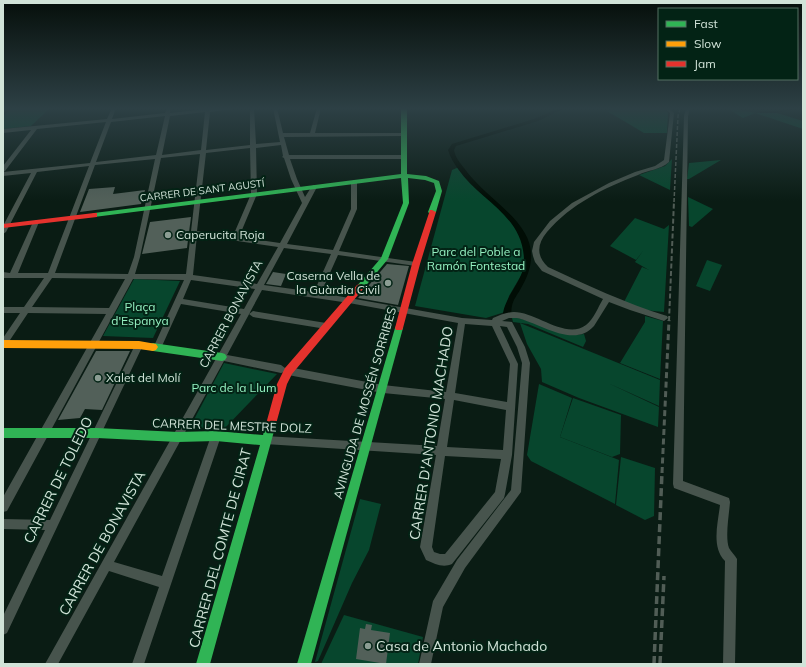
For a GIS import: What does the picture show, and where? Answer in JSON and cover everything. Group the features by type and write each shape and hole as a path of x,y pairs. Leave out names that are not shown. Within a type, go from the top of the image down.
{"street":[{"path":"3,170 27,139"},
{"path":"3,344 51,274 102,139"},
{"path":"3,507 130,277 137,257 146,208 162,139"},
{"path":"158,346 189,277 199,202 205,139"},
{"path":"235,239 254,194 252,139"},
{"name":"CARRER DEL COMTE DE CIRAT","path":"203,664 285,370 326,326 384,259 406,203 403,139"},
{"path":"664,318 643,312 607,298 545,269 538,262 535,246 537,240 557,217 585,196 637,173 660,166 668,161 670,139"},
{"path":"685,139 678,484 725,502 722,536 724,552 730,559 730,664"},
{"path":"3,174 282,142 285,157 305,202"},
{"path":"285,157 403,157"},
{"path":"4,228 35,170"},
{"name":"CARRER DE SANT AGUSTÍ","path":"4,228 72,217 404,176"},
{"name":"AVINGUDA DE MOSSÉN SORRIBES","path":"304,664 383,389 416,264 439,191 439,186 436,181 404,176"},
{"path":"318,295 354,209 354,182"},
{"name":"CARRER BONAVISTA","path":"178,437 222,357 249,313 259,287 314,187"},
{"path":"14,275 36,222"},
{"path":"195,233 416,264"},
{"path":"3,275 51,274 130,277 189,277 318,295 462,320 509,324 521,347 526,363 516,492 461,564 437,605 425,664"},
{"path":"495,324 496,320 517,315 557,330 569,332 582,331 589,327 607,298"},
{"path":"179,301 326,326"},
{"path":"3,310 112,311"},
{"name":"CARRER D'ANTONIO MACHADO","path":"462,320 426,547 430,556 448,560 500,494 507,455"},
{"path":"495,324 514,364 507,455"},
{"path":"3,344 139,344 158,346 222,357 383,389 450,396 510,407"},
{"name":"CARRER DE TOLEDO","path":"3,629 139,344"},
{"name":"CARRER DEL MESTRE DOLZ","path":"3,433 97,432 178,437 216,436 366,445 442,452 507,455"},
{"path":"138,664 216,436"},
{"name":"CARRER DE BONAVISTA","path":"51,664 178,437"},
{"path":"3,524 52,526"},
{"path":"107,565 166,583"}],"green space":[{"path":"672,159 670,190 639,175 665,166"},
{"path":"721,160 689,179 687,179 689,163"},
{"name":"Parc del Poble a Ramón Fontestad","path":"459,167 469,181 517,225 524,242 525,263 523,272 509,296 505,312 486,318 415,306 452,170"},
{"path":"688,197 713,209 692,227 689,226"},
{"path":"635,218 664,229 669,225 664,312 643,310 624,302 642,267 649,270 635,262 643,251 636,260 610,246"},
{"path":"707,260 722,265 710,291 696,286"},
{"name":"Plaça d'Espanya","path":"134,279 180,281 153,338 103,336"},
{"path":"645,316 663,321 660,379 620,363 645,322"},
{"path":"512,318 518,318 576,335 584,334 586,341 583,347 528,324 513,322"},
{"path":"520,323 660,380 659,406 608,383 659,407 658,427 579,398 542,382 541,369 527,344"},
{"name":"Parc de la Llum","path":"224,363 277,374 224,429 190,427"},
{"path":"539,384 572,398 560,437 619,460 615,504 531,461 527,455"},
{"path":"573,398 621,415 620,454 612,457 560,437"},
{"path":"621,457 655,468 654,516 645,520 616,505"},
{"path":"360,499 381,504 369,550 352,583 318,661 315,662"},
{"path":"344,615 423,637 418,664 321,664"}],"building":[{"path":"115,187 113,194 145,190 141,204 80,212 89,189"},
{"name":"Caperucita Roja","path":"191,217 187,248 142,254 150,222"},
{"name":"Caserna Vella de la Guàrdia Civil","path":"387,264 409,266 398,305 358,298"},
{"path":"273,272 286,274 281,286 266,284"},
{"name":"Xalet del Molí","path":"96,351 130,351 102,410 85,409 80,418 58,420"},
{"path":"366,624 372,625 371,630 390,633 386,664 356,659 360,628 365,629"}],"waterway":[{"path":"473,139 454,145 451,150 452,155 466,176 518,227 524,238 527,250 526,271 510,300 507,313"}],"railway":[{"path":"674,202 677,139"},
{"path":"669,321 674,201"},
{"path":"662,473 669,320"},
{"path":"654,664 662,472"},
{"path":"660,664 664,576"}],"traffic: fast":[{"path":"360,287 384,259 406,203 403,139"},
{"path":"94,215 404,176 426,178 437,182 439,191 432,212"},
{"path":"304,664 399,328"},
{"path":"153,347 222,357"},
{"path":"203,664 271,424"},
{"path":"3,433 97,433 178,437 216,436 265,440"}],"traffic: slow":[{"path":"3,344 139,345 153,347"}],"traffic: jam":[{"path":"399,328 432,212"},
{"path":"3,226 94,215"},
{"path":"271,424 282,384 288,371 360,287"}],"place":[{"name":"Caperucita Roja","path":"168,235"},
{"name":"Caserna Vella de la Guàrdia Civil","path":"388,283"},
{"name":"Xalet del Molí","path":"98,378"},
{"name":"Casa de Antonio Machado","path":"368,646"}]}
